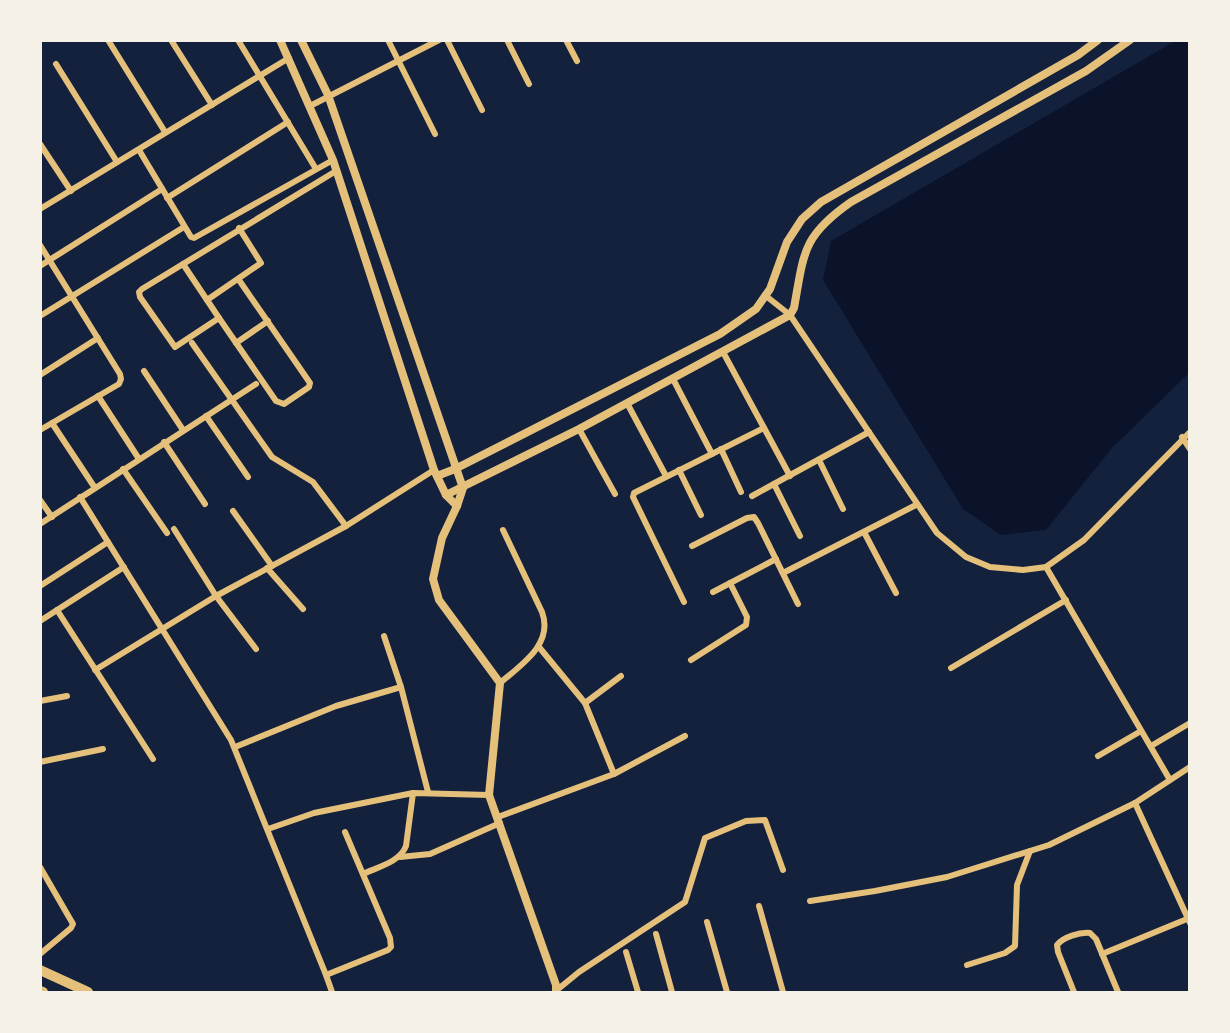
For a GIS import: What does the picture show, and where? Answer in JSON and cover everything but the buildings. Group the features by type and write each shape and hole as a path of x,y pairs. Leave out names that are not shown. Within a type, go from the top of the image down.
{"main road":[{"path":"40,970 88,993"}],"street":[{"path":"108,40 165,132"},
{"path":"171,40 212,105"},
{"path":"238,40 316,169"},
{"path":"280,40 333,160 436,473 446,495 457,506"},
{"path":"301,40 328,95 462,488 457,506 442,538 433,579 440,600 500,683 489,795 557,991 579,972 685,902 705,838 746,821 765,820 783,870"},
{"path":"388,40 435,134"},
{"path":"310,105 439,40"},
{"path":"447,40 482,110"},
{"path":"507,40 529,84"},
{"path":"567,40 577,62"},
{"path":"95,670 216,596 346,526 436,473 455,469 720,333 756,309 770,290 786,242 802,219 821,202 1078,55 1098,40"},
{"path":"446,495 627,404 790,315 794,308 804,255 813,234 829,217 851,202 1086,71 1130,40"},
{"path":"40,209 289,57"},
{"path":"56,64 117,162"},
{"path":"167,198 288,122"},
{"path":"40,144 71,191"},
{"path":"139,150 184,227 191,237 198,238 333,160"},
{"path":"219,318 178,346 172,346 138,295 142,289 239,228 336,171"},
{"path":"40,266 162,189"},
{"path":"40,316 184,227"},
{"path":"207,300 240,280 261,262 239,228"},
{"path":"40,245 121,379 119,384 40,430"},
{"path":"183,264 276,401 280,404 287,403 309,387 310,383 240,280"},
{"path":"766,296 790,315 937,533 966,557 990,567 1023,570 1046,567 1084,540 1182,437 1190,432"},
{"path":"236,343 268,321"},
{"path":"40,375 98,338"},
{"path":"192,343 272,457 309,478 346,526"},
{"path":"723,352 790,476"},
{"path":"144,371 183,430"},
{"path":"673,379 711,454"},
{"path":"40,524 256,384"},
{"path":"98,396 139,459"},
{"path":"627,404 666,476"},
{"path":"206,416 248,477"},
{"path":"52,423 95,488"},
{"path":"684,602 633,497 636,491 764,428"},
{"path":"579,429 615,494"},
{"path":"752,496 869,432"},
{"path":"1182,437 1190,449"},
{"path":"165,442 205,504"},
{"path":"721,449 741,492"},
{"path":"819,460 843,509"},
{"path":"123,469 167,533"},
{"path":"679,470 701,515"},
{"path":"774,484 800,536"},
{"path":"80,497 235,747 332,993"},
{"path":"40,500 52,517"},
{"path":"783,573 916,505"},
{"path":"233,511 270,567 303,609"},
{"path":"692,546 751,517 756,519 798,604"},
{"path":"174,529 216,596 256,649"},
{"path":"500,683 539,647 544,626 544,618 502,530"},
{"path":"864,532 896,593"},
{"path":"40,586 108,542"},
{"path":"713,592 776,559"},
{"path":"40,621 123,567"},
{"path":"1046,567 1170,780"},
{"path":"691,660 746,625 747,618 730,583"},
{"path":"951,668 1065,600"},
{"path":"57,610 153,759"},
{"path":"384,636 401,687 428,792"},
{"path":"539,647 585,703 614,774"},
{"path":"585,703 621,676"},
{"path":"235,747 329,708 401,687"},
{"path":"40,701 67,696"},
{"path":"1151,746 1190,723"},
{"path":"1098,756 1142,731"},
{"path":"363,874 400,857 430,854 499,820 614,774 685,736"},
{"path":"40,762 103,749"},
{"path":"810,901 948,877 1049,845 1135,803 1190,767"},
{"path":"268,829 314,813 413,793 489,795"},
{"path":"400,857 406,846 413,793"},
{"path":"1102,954 1188,921 1135,803"},
{"path":"326,975 391,947 390,938 345,832"},
{"path":"967,965 1005,953 1015,946 1017,885 1030,851"},
{"path":"40,867 73,924 40,954"},
{"path":"759,906 783,993"},
{"path":"707,922 727,993"},
{"path":"1074,993 1058,952 1059,942 1085,933 1090,933 1096,939 1118,993"},
{"path":"656,934 672,993"},
{"path":"626,952 638,993"}],"water":[{"path":"1175,41 1190,41 1189,373 1112,448 1046,530 1001,535 963,509 823,280 831,241"}]}
